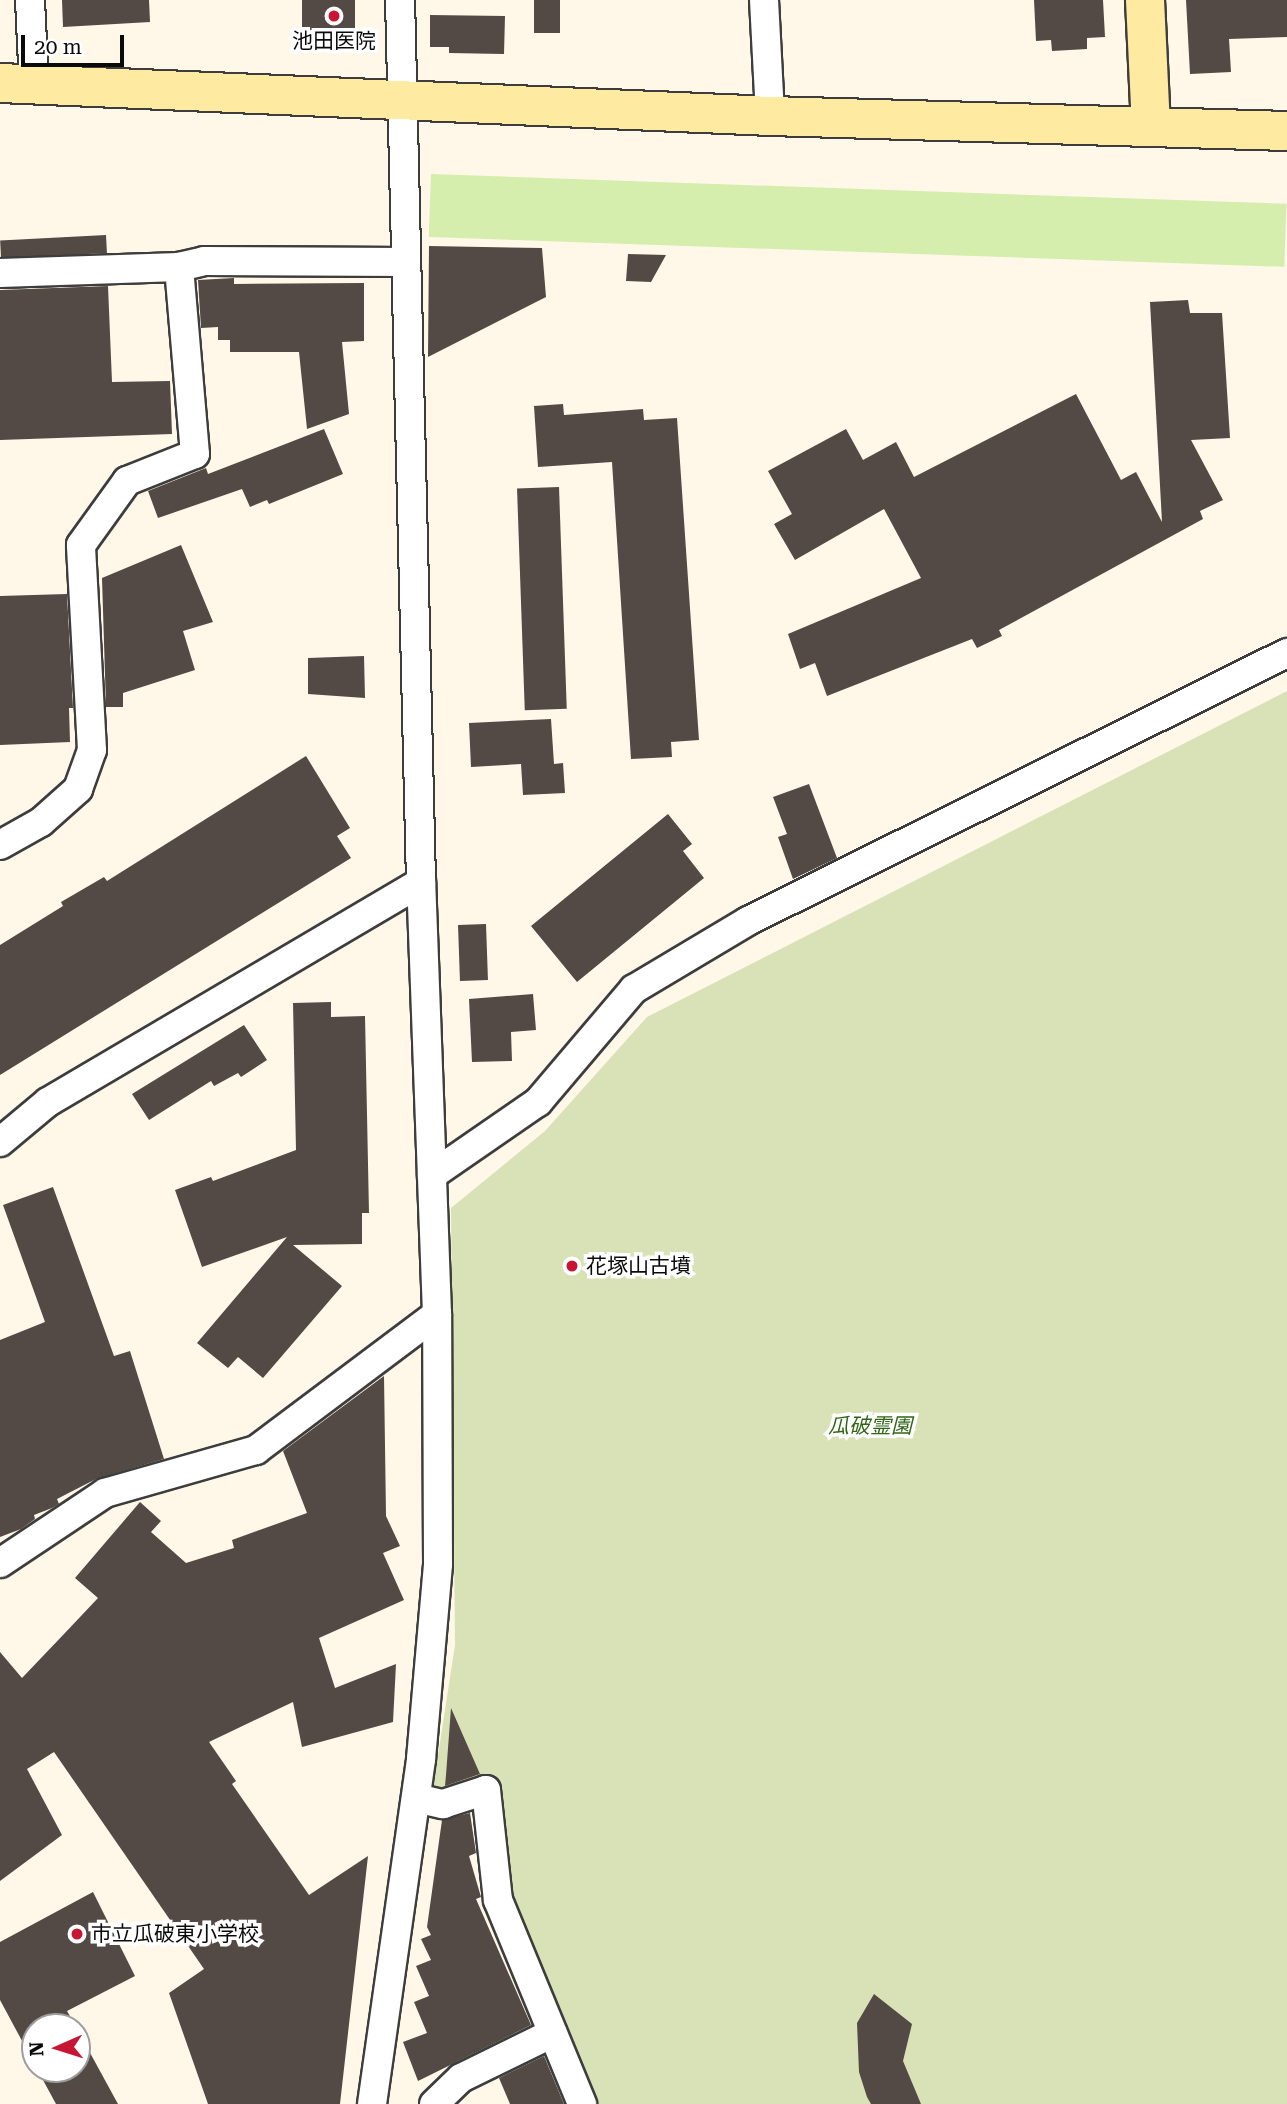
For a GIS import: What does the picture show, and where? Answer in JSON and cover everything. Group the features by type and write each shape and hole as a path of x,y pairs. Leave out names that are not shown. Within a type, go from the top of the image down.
{"street":[{"path":"30,0 17,84 770,116 1287,131"},
{"path":"372,2104 416,1798 438,1564 437,1314 421,882 400,0"},
{"path":"764,0 770,116"},
{"path":"1145,0 1152,127"},
{"path":"0,273 179,267 204,261 406,262"},
{"path":"0,845 41,822 78,789 92,750 81,545 127,481 195,454 179,267"},
{"path":"432,1175 538,1102 634,989 748,921 1287,653"},
{"path":"0,1142 48,1102 421,882"},
{"path":"0,1563 105,1493 256,1450 437,1314"},
{"path":"416,1798 443,1804 486,1790 498,1900 582,2104"},
{"path":"434,2104 461,2078 553,2033"}],"green space":[{"path":"431,174 1286,204 1284,267 429,237"},
{"name":"瓜破霊園","path":"1287,691 1287,2104 595,2104 510,1900 493,1780 447,1796 433,1788 455,1645 451,1208 545,1131 647,1017"}],"building":[{"path":"62,0 149,0 150,22 63,27"},
{"path":"302,0 355,0 355,51 302,51"},
{"path":"534,0 560,0 560,33 534,33"},
{"path":"1034,0 1103,0 1105,37 1087,38 1087,49 1052,51 1051,40 1036,41"},
{"path":"1186,0 1287,0 1287,37 1229,39 1231,72 1190,74"},
{"path":"430,15 505,16 504,54 449,53 449,47 430,47"},
{"path":"106,235 107,253 1,259 0,241"},
{"path":"429,246 542,248 546,297 428,357"},
{"path":"628,254 666,255 651,282 626,281"},
{"path":"234,278 234,284 364,283 364,341 342,342 349,414 307,429 299,352 230,352 230,340 218,340 218,327 201,328 198,280"},
{"path":"108,286 112,382 170,381 172,434 0,440 0,290"},
{"path":"1188,300 1190,313 1222,313 1230,438 1191,440 1223,500 1200,511 1203,519 999,630 1002,636 977,648 972,639 827,696 815,663 800,669 788,634 921,578 884,509 795,560 774,524 792,514 768,471 846,429 863,460 896,442 914,477 1076,394 1121,480 1136,472 1162,522 1150,302"},
{"path":"563,404 564,415 643,409 644,420 677,418 699,740 671,742 672,757 631,759 612,462 538,467 534,406"},
{"path":"324,429 343,474 269,504 267,500 250,507 242,489 158,518 148,491 206,468 208,474"},
{"path":"559,487 567,709 525,710 517,488"},
{"path":"181,545 213,622 183,631 195,670 123,693 123,707 106,707 102,578"},
{"path":"67,594 73,708 69,708 70,742 0,745 0,596"},
{"path":"364,656 365,698 308,694 308,658"},
{"path":"551,719 554,764 563,763 565,793 523,795 521,764 471,767 469,723"},
{"path":"306,756 350,828 337,836 351,858 0,1075 0,945 63,906 61,902 104,877 107,881"},
{"path":"809,784 837,858 793,879 778,837 787,834 773,797"},
{"path":"668,814 692,844 683,851 704,878 577,982 531,926"},
{"path":"486,924 488,980 460,981 458,925"},
{"path":"533,994 536,1030 511,1032 512,1061 472,1062 469,999"},
{"path":"331,1002 331,1017 365,1016 369,1213 362,1213 362,1244 293,1245 342,1286 263,1378 238,1357 228,1368 197,1343 287,1237 202,1267 175,1190 211,1177 213,1181 296,1150 293,1003"},
{"path":"244,1025 267,1060 241,1077 238,1073 214,1086 211,1081 149,1120 132,1094"},
{"path":"53,1187 114,1356 130,1351 164,1459 96,1479 57,1499 59,1504 34,1515 35,1519 21,1529 0,1537 0,1340 45,1322 3,1205"},
{"path":"384,1376 386,1516 400,1546 383,1553 404,1600 319,1638 335,1688 396,1664 393,1722 302,1747 293,1702 209,1742 236,1781 232,1784 309,1895 368,1856 340,2104 208,2104 169,1993 204,1969 54,1752 27,1769 62,1835 0,1881 0,1652 22,1678 98,1598 75,1578 140,1502 161,1521 151,1532 186,1563 234,1548 232,1540 307,1513 283,1451"},
{"path":"451,1708 480,1774 445,1786 446,1775"},
{"path":"470,1813 476,1853 469,1856 481,1897 476,1899 531,2025 418,2081 403,2042 427,2033 414,2002 429,1996 416,1966 431,1960 421,1939 431,1935 427,1927 442,1820"},
{"path":"93,1892 135,1976 67,2011 68,2013 21,2013 21,2039 0,2000 0,1942"},
{"path":"874,1994 912,2024 903,2061 921,2104 871,2104 867,2097 859,2072 857,2023"},
{"path":"91,2055 118,2104 56,2104 45,2083 91,2083"},
{"path":"544,2056 564,2104 510,2104 499,2078"}],"place":[{"name":"池田医院","path":"334,16"},
{"name":"花塚山古墳","path":"572,1266"},
{"name":"市立瓜破東小学校","path":"77,1934"}]}
